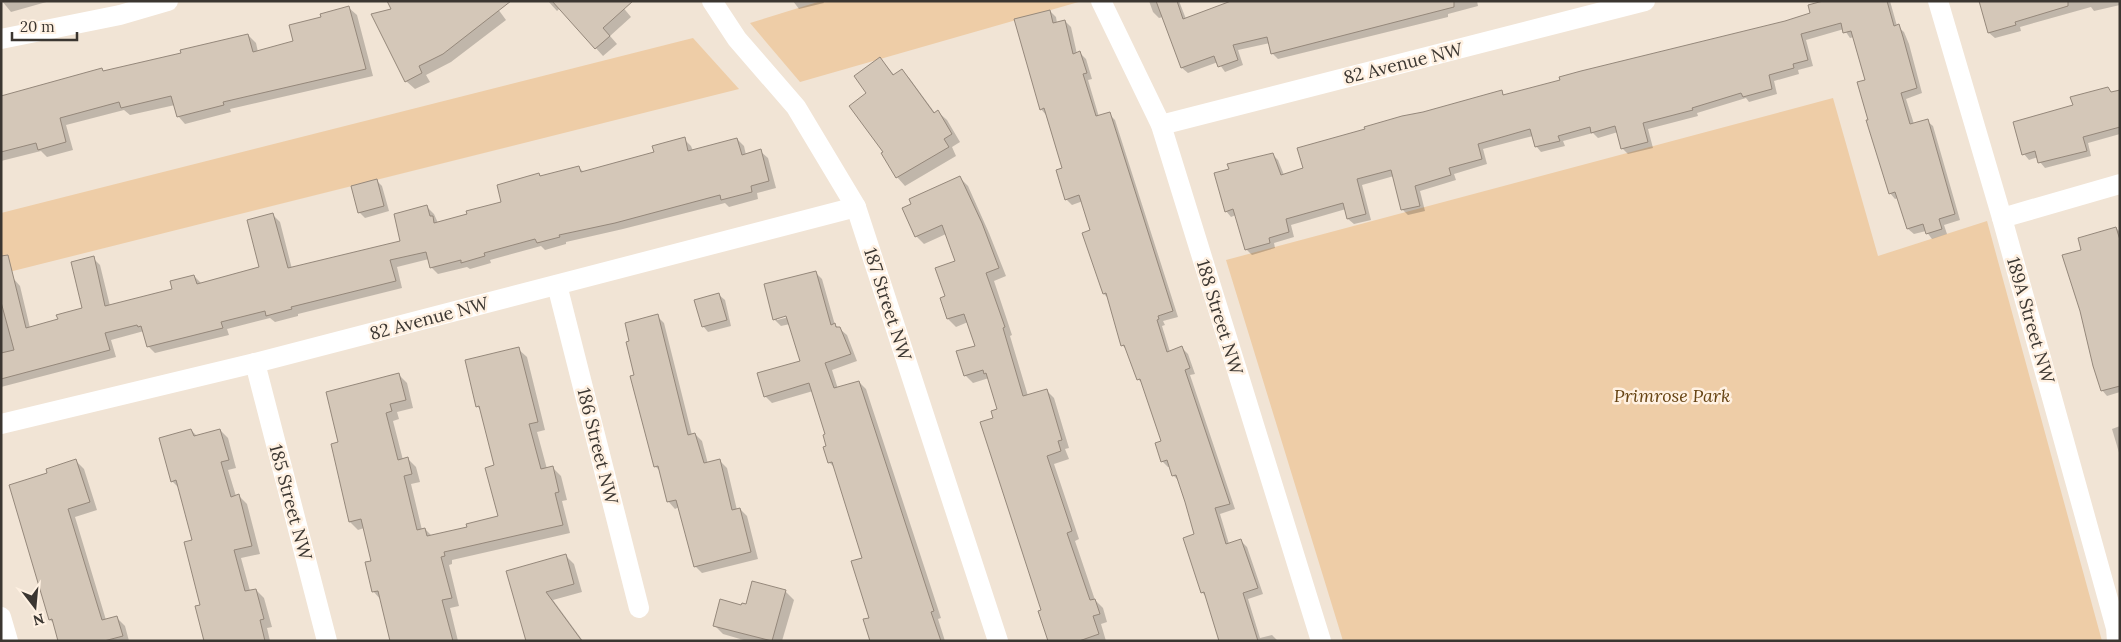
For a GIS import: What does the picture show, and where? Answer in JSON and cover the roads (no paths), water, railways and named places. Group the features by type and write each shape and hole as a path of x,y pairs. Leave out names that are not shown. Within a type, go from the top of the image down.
{"street":[{"path":"1,39 118,8 168,1"},
{"name":"187 Street NW","path":"712,1 737,39 796,107 856,208 998,641"},
{"name":"188 Street NW","path":"1101,1 1161,125 1321,641"},
{"name":"82 Avenue NW","path":"1161,125 1645,1"},
{"name":"189A Street NW","path":"1938,1 2002,218 2116,628 2117,641"},
{"path":"2002,218 2120,184"},
{"name":"82 Avenue NW","path":"1,424 255,363 856,208"},
{"name":"186 Street NW","path":"557,285 638,608"},
{"name":"185 Street NW","path":"255,363 327,641"},
{"path":"1,617 8,641"}],"park label":[{"name":"Primrose Park","path":"1672,395"}]}
